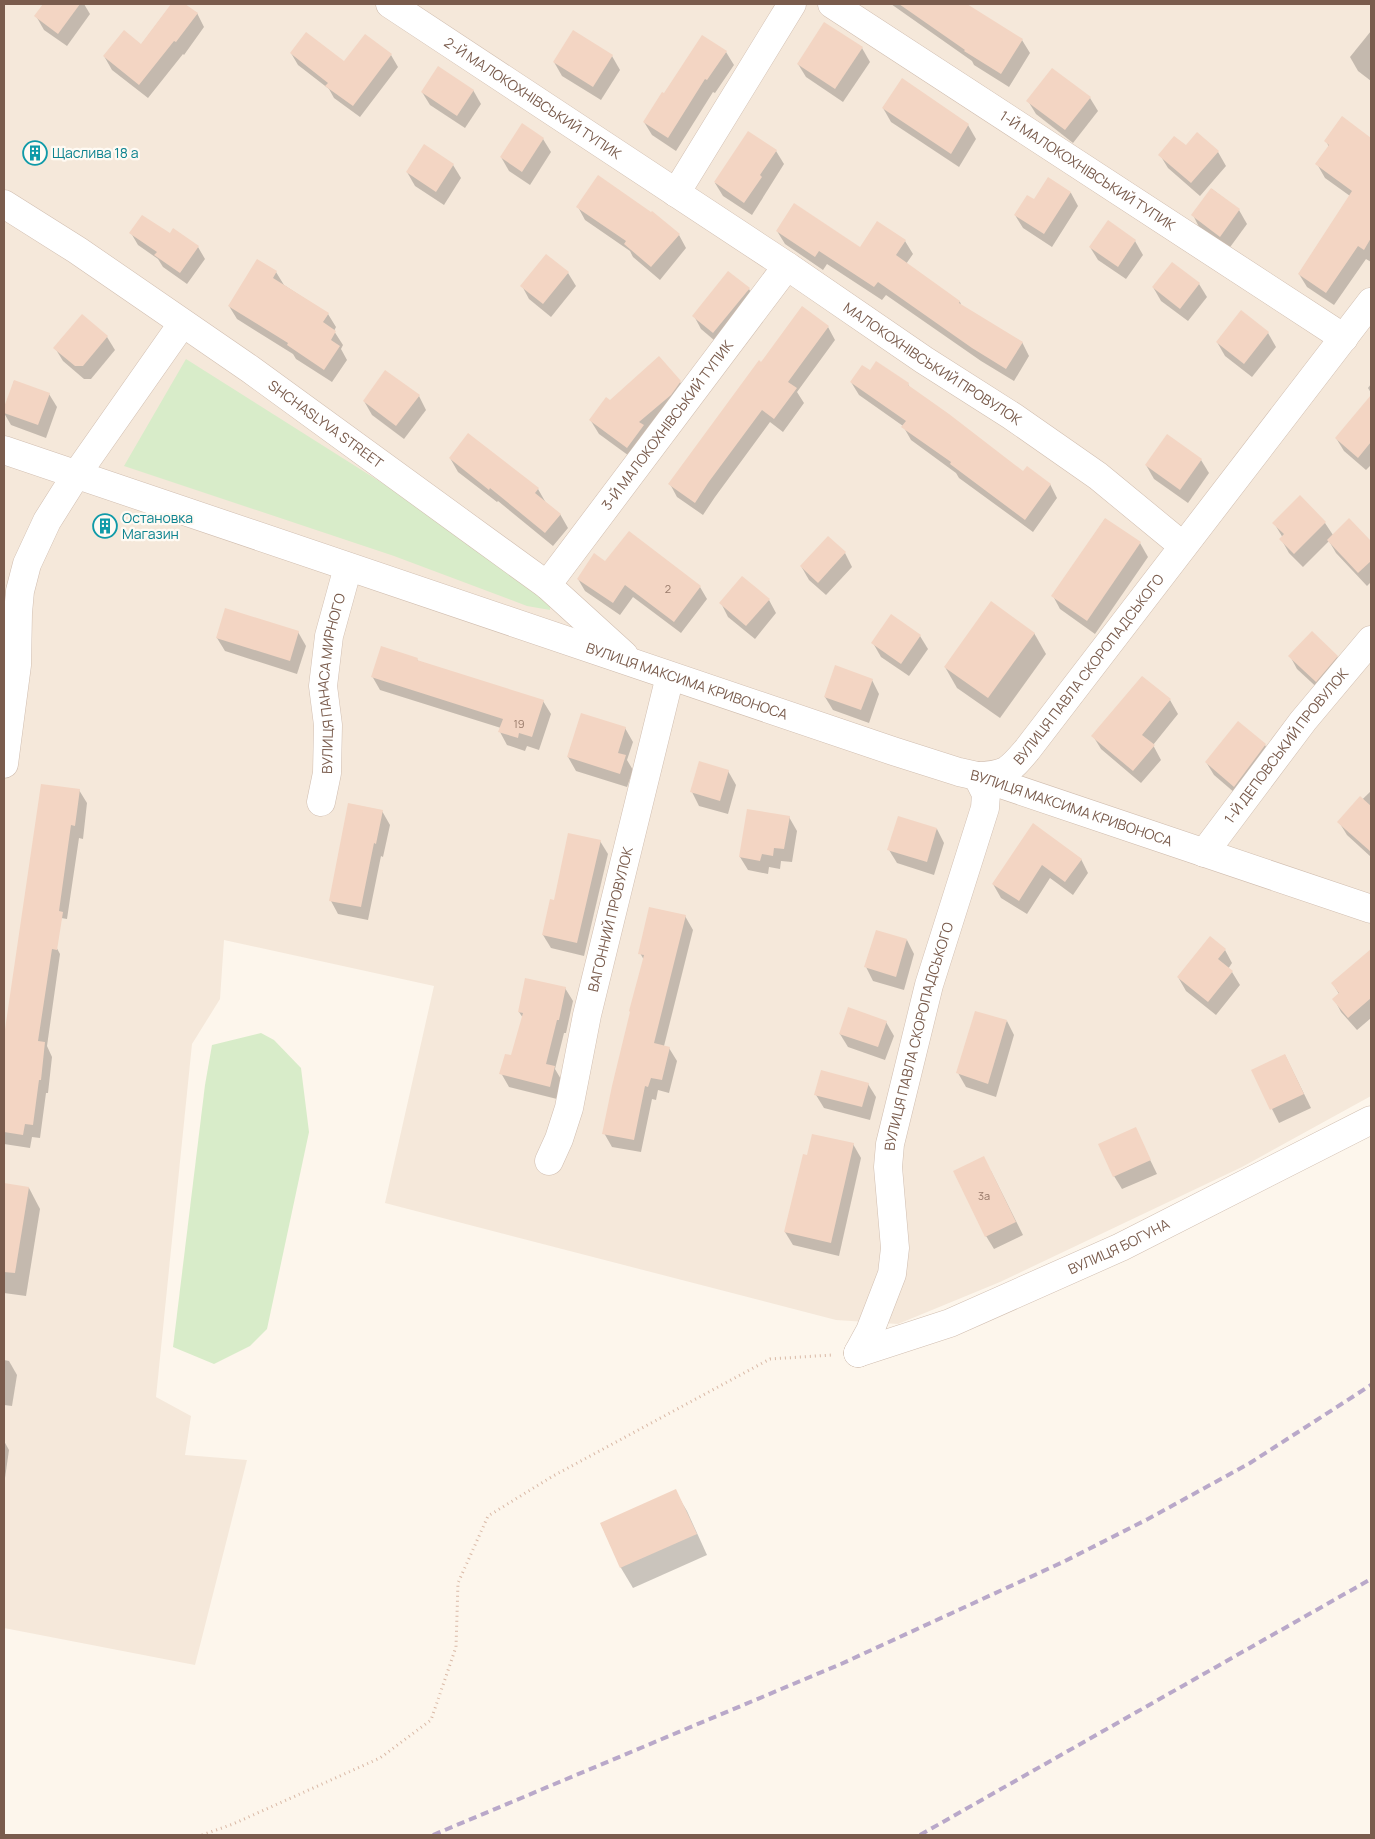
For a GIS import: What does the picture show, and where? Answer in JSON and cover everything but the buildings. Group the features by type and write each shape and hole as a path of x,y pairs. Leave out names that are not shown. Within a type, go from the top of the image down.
{"street":[{"name":"2-Й МАЛОКОХНІВСЬКИЙ ТУПИК","path":"390,4 676,193"},
{"path":"676,193 792,4"},
{"name":"1-Й МАЛОКОХНІВСЬКИЙ ТУПИК","path":"832,4 1344,338"},
{"name":"МАЛОКОХНІВСЬКИЙ ПРОВУЛОК","path":"676,193 924,360 1012,416 1098,476 1183,546"},
{"name":"SHCHASLYVA STREET","path":"4,204 77,250 250,369 547,585 633,663"},
{"name":"3-Й МАЛОКОХНІВСЬКИЙ ТУПИК","path":"547,585 787,266"},
{"name":"ВУЛИЦЯ ПАВЛА СКОРОПАДСЬКОГО","path":"858,1353 870,1330 892,1274 895,1248 888,1167 890,1144 929,985 985,808 986,794 977,776 997,775 1011,769 1027,750 1371,302"},
{"path":"4,764 18,665 20,591 27,564 47,521 76,475 182,324"},
{"name":"ВУЛИЦЯ МАКСИМА КРИВОНОСА","path":"4,450 670,676 893,751 977,776 1371,910"},
{"name":"ВУЛИЦЯ ПАНАСА МИРНОГО","path":"321,802 327,772 328,725 323,686 329,636 348,567"},
{"name":"1-Й ДЕПОВСЬКИЙ ПРОВУЛОК","path":"1204,853 1303,721 1371,640"},
{"name":"ВАГОННИЙ ПРОВУЛОК","path":"549,1161 559,1139 569,1108 587,1015 670,676"},
{"name":"ВУЛИЦЯ БОГУНА","path":"858,1353 950,1323 1121,1247 1371,1120"}],"path":[{"path":"202,1835 233,1824 380,1758 431,1720 456,1647 458,1583 488,1516 553,1476 770,1359 858,1353"}],"shaded area":[{"path":"4,4 1371,4 1371,1096 1242,1167 1000,1282 898,1324 836,1320 385,1203 434,986 224,940 220,999 192,1044 156,1397 191,1416 185,1455 247,1460 195,1665 4,1628"}],"green space":[{"path":"186,359 390,488 550,600 550,610 527,606 394,556 124,466"},
{"path":"261,1033 274,1040 301,1068 309,1132 267,1329 250,1346 214,1364 173,1347 205,1085 212,1045"}],"railway":[{"path":"433,1835 841,1664 1063,1562 1148,1519 1250,1463 1371,1385"},
{"path":"920,1835 1371,1579"}],"place":[{"name":"Щаслива 18 а","path":"35,153"},
{"name":"Остановка Магазин","path":"105,526"}]}
